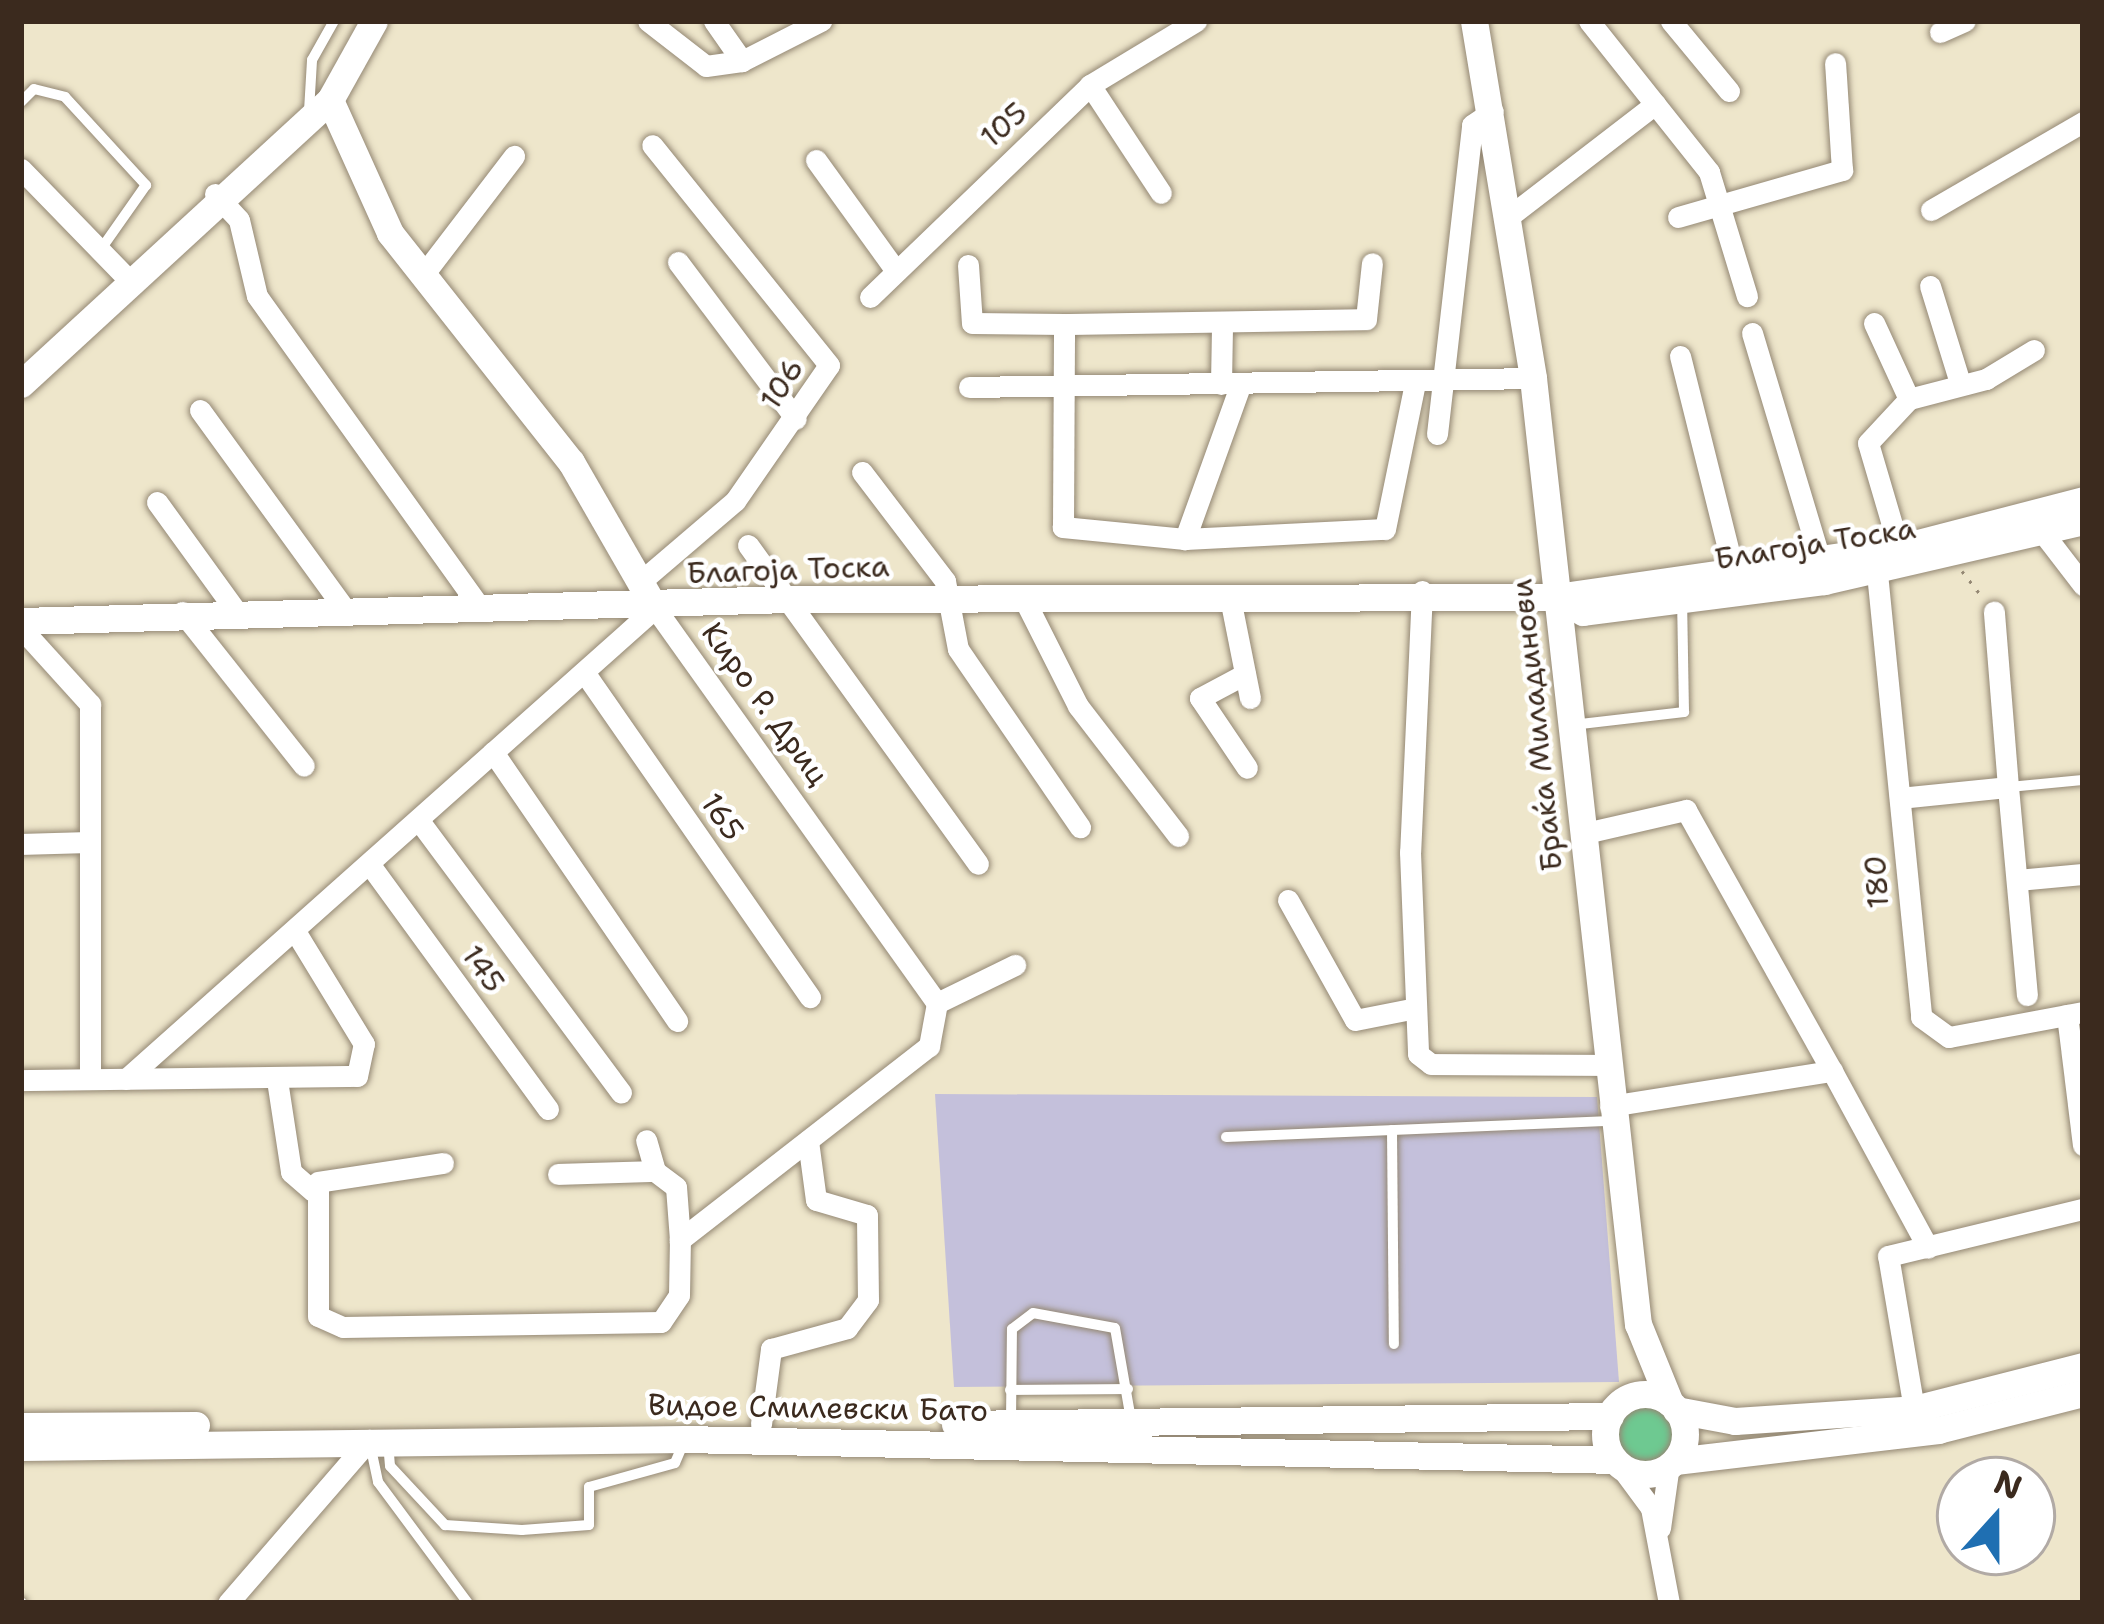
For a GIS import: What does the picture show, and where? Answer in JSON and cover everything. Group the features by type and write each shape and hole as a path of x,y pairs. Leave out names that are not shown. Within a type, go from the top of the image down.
{"street":[{"path":"21,384 215,194 319,105 374,21"},
{"path":"648,21 680,55 742,61 810,24"},
{"path":"714,21 742,61"},
{"name":"105","path":"870,297 1090,85 1196,21"},
{"name":"Браќа Миладинови","path":"1474,21 1493,111 1533,378 1611,1114 1638,1324"},
{"path":"1589,21 1723,201 1747,296"},
{"path":"1671,21 1729,91"},
{"path":"1940,32 1964,21"},
{"path":"1678,217 1848,163 1835,63"},
{"path":"1090,85 1161,193"},
{"path":"1510,215 1654,104"},
{"name":"Киро Р. Дриц","path":"319,105 369,198 423,275 571,462 655,608 937,1003"},
{"path":"1437,434 1472,125 1493,111"},
{"path":"1931,210 2083,122"},
{"name":"106","path":"639,583 734,501 796,419 829,365 652,145"},
{"path":"423,275 514,157"},
{"path":"816,160 896,271"},
{"path":"21,170 128,278"},
{"path":"215,194 239,220 257,296 481,609"},
{"path":"678,262 796,419"},
{"path":"968,265 972,323 1222,325 1366,319 1372,263"},
{"path":"1930,286 1960,382"},
{"path":"1874,323 1910,399"},
{"path":"1064,324 1063,526 1185,539 1385,529 1415,383"},
{"path":"1185,539 1230,385 1222,325"},
{"path":"1752,333 1820,560"},
{"path":"1899,548 1868,443 1910,399 2034,350"},
{"path":"1680,356 1734,572"},
{"path":"969,387 1533,378"},
{"path":"200,410 347,612"},
{"path":"862,472 952,599 958,649 1080,827"},
{"name":"Благоја Тоска","path":"21,625 182,612 655,608 789,599 1230,598 1422,591 1557,597 1899,548 2083,500"},
{"path":"157,502 236,611"},
{"name":"Благоја Тоска","path":"1557,597 1583,612 1876,573 2083,521"},
{"path":"2043,533 2083,585"},
{"path":"748,545 978,864"},
{"name":"180","path":"1876,573 1921,1018 1949,1037 2075,1014"},
{"path":"1422,591 1410,852 1418,1054 1431,1064 1608,1065"},
{"path":"1230,598 1250,698"},
{"path":"1024,599 1078,706 1178,836"},
{"path":"126,1079 298,936 655,608"},
{"path":"182,612 304,766"},
{"path":"1994,612 2027,995"},
{"path":"21,625 90,704 90,1079"},
{"name":"165","path":"584,672 810,997"},
{"path":"1245,674 1200,698 1247,768"},
{"path":"493,752 677,1021"},
{"path":"1900,798 2008,787"},
{"path":"1581,834 1686,810 1928,1248"},
{"path":"419,822 621,1093"},
{"path":"21,844 87,842"},
{"name":"145","path":"370,865 548,1109"},
{"path":"2017,880 2083,874"},
{"path":"1288,900 1355,1020 1416,1008"},
{"path":"21,1080 351,1078 366,1063 298,936"},
{"path":"680,1240 929,1046 937,1003 1015,965"},
{"path":"2075,1014 2083,1145"},
{"path":"1611,1114 1832,1071"},
{"path":"277,1080 291,1172 313,1191"},
{"path":"646,1140 655,1172"},
{"path":"761,1424 771,1349 847,1328 868,1300 868,1215 816,1200 808,1141"},
{"path":"443,1163 325,1177 313,1191 314,1309 343,1327 661,1322 679,1295 676,1187 655,1172 558,1174"},
{"path":"1914,1409 1887,1262 2083,1209"},
{"path":"1638,1324 1684,1441 1672,1463 1660,1534 1669,1603"},
{"path":"1638,1324 1615,1409 1617,1462 1660,1534"},
{"path":"1615,1409 1646,1394 1673,1407 1735,1421 1914,1409 2083,1366"},
{"path":"1617,1462 1645,1474 1672,1463 1938,1430 2083,1394"},
{"name":"Видое Смилевски Бато","path":"21,1426 1132,1424 1615,1409"},
{"name":"Видое Смилевски Бато","path":"21,1447 685,1439 1617,1462"},
{"path":"228,1603 378,1440"}],"lane":[{"path":"319,105 313,60 334,21"},
{"path":"21,102 34,89 64,97 146,185 101,249"},
{"path":"1571,725 1684,712 1682,597"},
{"path":"2008,787 2083,780"},
{"path":"1226,1137 1611,1114"},
{"path":"1392,1130 1394,1344"},
{"path":"1011,1424 1012,1329 1033,1313 1115,1328 1132,1424"},
{"path":"1010,1390 1128,1390"},
{"path":"378,1440 390,1466 445,1525 522,1530 589,1525 589,1487 675,1463 685,1439"},
{"path":"378,1440 378,1483 468,1603"}],"path":[{"path":"1950,556 1994,612"}],"shaded area":[{"path":"935,1094 1597,1097 1619,1382 954,1387"}],"green space":[{"path":"1646,1405 1666,1414 1675,1434 1666,1454 1646,1463 1626,1454 1617,1434 1626,1414"}]}
